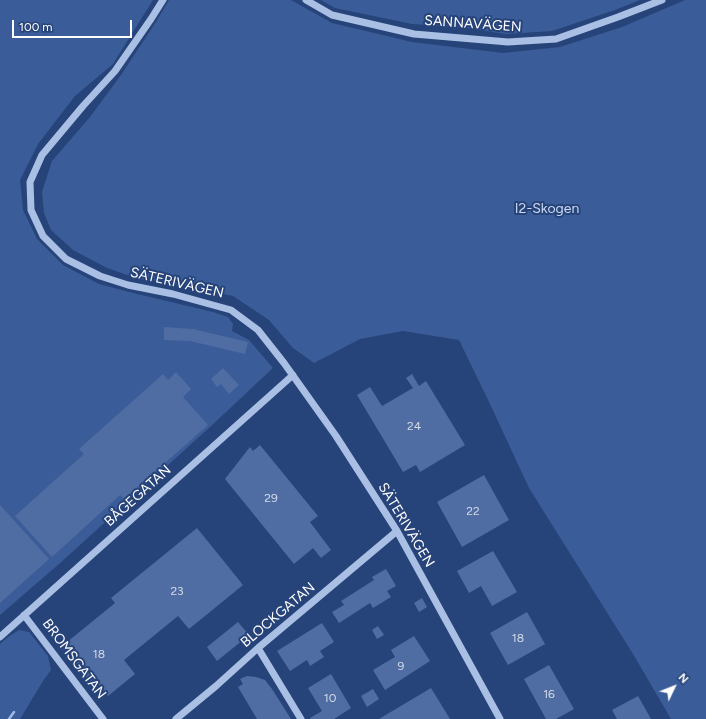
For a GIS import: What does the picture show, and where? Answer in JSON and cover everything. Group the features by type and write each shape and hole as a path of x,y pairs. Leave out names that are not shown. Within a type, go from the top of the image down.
{"street":[{"name":"SÄTERIVÄGEN","path":"163,0 115,70 42,155 30,182 31,210 43,236 66,260 100,276 128,285 173,294 231,310 258,330 293,375 336,436 397,531 500,719"},
{"name":"SANNAVÄGEN","path":"306,0 332,15 414,34 508,42 556,39 662,0"},
{"name":"BÅGEGATAN","path":"0,637 293,375"},
{"name":"BLOCKGATAN","path":"176,719 397,531"},
{"name":"BROMSGATAN","path":"24,615 103,719"},
{"path":"258,648 301,719"}],"green space":[{"path":"0,0 153,0 113,64 75,96 38,144 20,180 23,210 37,239 63,265 99,284 228,317 233,324 232,331 249,340 273,368 59,564 0,615"},
{"name":"I2-Skogen","path":"169,0 291,0 332,23 412,42 503,53 560,47 622,27 685,0 706,0 706,719 671,719 633,654 529,488 459,340 403,331 360,339 314,363 293,348 269,320 233,296 181,285 139,279 107,268 73,250 51,230 44,213 42,192 52,161 90,117 121,75"},
{"path":"321,0 640,0 552,31 506,34 459,27 412,24 335,8"},
{"path":"19,630 29,632 48,656 51,670 20,719 0,719 0,644"}],"building":[{"path":"164,327 193,329 248,342 245,354 190,341 164,340"},
{"path":"223,368 239,385 229,394 221,384 217,387 211,379"},
{"path":"176,372 191,389 183,397 208,425 124,499 120,495 52,557 15,516 84,454 79,449 163,374 168,380"},
{"path":"412,374 419,386 426,381 465,445 420,472 416,465 403,472 357,395 370,387 382,406 413,388 406,378"},
{"path":"260,445 318,516 310,522 331,550 321,558 313,548 294,564 225,479 250,447 253,451"},
{"path":"484,475 509,520 462,547 437,502"},
{"path":"0,505 49,559 0,603"},
{"path":"197,528 243,585 189,629 178,616 124,660 135,674 108,696 97,682 92,686 61,647 115,603 111,598"},
{"path":"493,551 517,592 492,606 481,586 469,593 457,571"},
{"path":"386,569 396,586 387,591 391,597 373,608 370,603 339,623 332,612 344,605 341,601 374,580 372,577"},
{"path":"422,598 427,607 419,612 414,603"},
{"path":"527,612 545,644 508,665 490,633"},
{"path":"238,622 249,635 217,661 207,647"},
{"path":"322,623 334,642 320,651 324,657 310,666 307,660 290,671 277,651"},
{"path":"378,626 384,635 377,639 372,630"},
{"path":"414,636 430,661 385,690 373,670 395,657 391,650"},
{"path":"549,665 574,709 556,719 546,719 524,679"},
{"path":"331,674 351,708 334,719 311,719 310,718 322,711 308,688"},
{"path":"247,676 265,680 291,719 257,719 238,687 243,684 240,679"},
{"path":"431,688 450,719 379,719"},
{"path":"373,689 379,699 367,707 361,696"},
{"path":"638,696 651,719 617,719 612,710"}],"waterway":[{"path":"9,719 14,712"}]}
